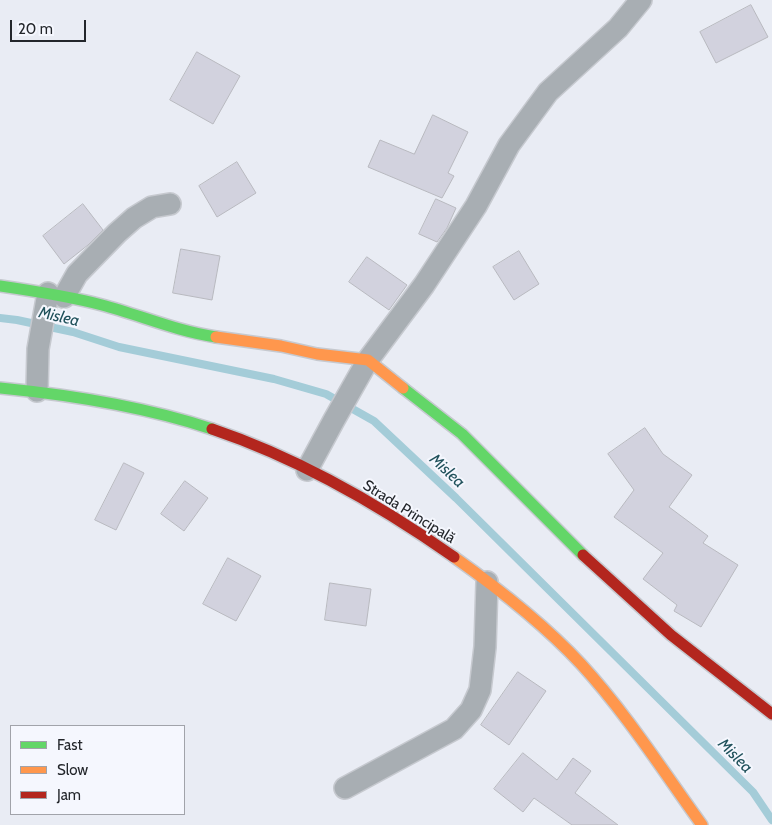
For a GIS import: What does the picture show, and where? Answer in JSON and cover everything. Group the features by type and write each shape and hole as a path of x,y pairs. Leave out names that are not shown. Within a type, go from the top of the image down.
{"street":[{"path":"307,470 368,360 424,285 476,206 509,145 548,92 618,28 641,0"},
{"path":"37,391 38,349 52,300 134,218 152,207 170,204"},
{"path":"0,286 52,300 102,305 140,318 202,335 280,346 317,354 368,360 462,434 560,533 664,628 772,714"},
{"name":"Strada Principală","path":"0,388 37,391 152,412 203,426 253,444 307,470 392,517 526,610 578,661 627,721 702,825"},
{"path":"345,788 454,729 471,710 480,690 485,647 487,582"}],"building":[{"path":"751,5 768,37 716,63 700,32"},
{"path":"197,52 240,76 213,124 170,100"},
{"path":"433,115 468,132 448,173 454,176 442,198 368,167 380,140 414,154"},
{"path":"237,162 256,193 217,217 199,186"},
{"path":"436,199 456,208 447,228 437,242 419,234"},
{"path":"83,204 103,230 64,264 43,236"},
{"path":"181,249 220,256 212,300 173,293"},
{"path":"519,251 539,284 514,300 493,267"},
{"path":"367,257 407,285 389,310 349,282"},
{"path":"645,428 663,454 692,475 669,507 708,536 703,543 738,565 701,627 674,611 677,605 643,579 663,553 614,517 634,490 608,454"},
{"path":"124,463 144,473 116,530 95,520"},
{"path":"185,481 208,498 184,531 161,514"},
{"path":"228,558 261,576 236,621 203,604"},
{"path":"330,583 371,589 366,626 325,620"},
{"path":"518,672 546,691 509,745 481,725"},
{"path":"523,753 557,780 573,758 591,771 575,793 618,825 572,825 534,798 523,812 494,789"}],"waterway":[{"name":"Mislea","path":"0,318 73,332 119,347 274,379 326,394 374,421 456,498 753,792 772,820"}],"traffic: fast":[{"path":"0,286 89,302 187,331 216,337"},
{"path":"0,388 107,402 160,414 212,429"},
{"path":"403,388 462,434 583,555"}],"traffic: slow":[{"path":"216,337 281,346 317,354 368,360 403,388"},
{"path":"454,557 520,607 581,664 629,722 702,825"}],"traffic: jam":[{"path":"212,429 276,454 338,484 397,519 454,557"},
{"path":"583,555 671,635 772,714"}]}
